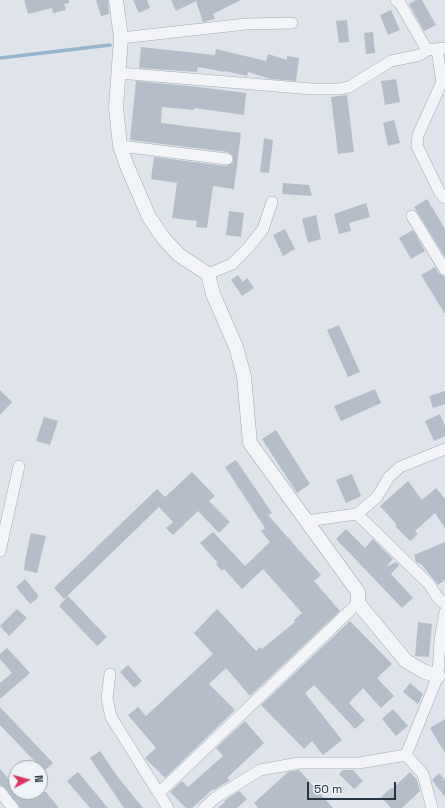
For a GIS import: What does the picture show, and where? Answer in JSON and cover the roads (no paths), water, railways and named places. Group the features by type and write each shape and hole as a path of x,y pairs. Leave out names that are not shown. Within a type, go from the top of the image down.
{"street":[{"path":"116,0 121,38 116,107 120,146 149,217 164,240 179,255 208,274 213,294 236,347 244,376 250,443 358,592 358,603 406,661 441,679"},
{"path":"396,0 400,3 436,50 442,82 418,134 417,146 440,193 445,198"},
{"path":"121,38 246,24 292,22"},
{"path":"119,73 312,89 339,89 349,87 390,60 420,55 436,50"},
{"path":"120,146 227,159"},
{"path":"208,274 232,264 248,248 263,229 272,202"},
{"path":"412,216 445,270"},
{"path":"306,521 357,514 377,497 389,477 400,467 445,449"},
{"path":"0,549 19,466"},
{"path":"357,514 429,584 438,598 445,604"},
{"path":"160,792 358,603"},
{"path":"406,755 441,679 445,612"},
{"path":"110,674 107,698 111,717 160,792 168,808"},
{"path":"204,808 215,798 260,770 299,763 359,763 406,755"},
{"path":"406,755 423,774 432,808"},
{"path":"0,792 13,808"}],"waterway":[{"path":"0,58 110,45"}]}
